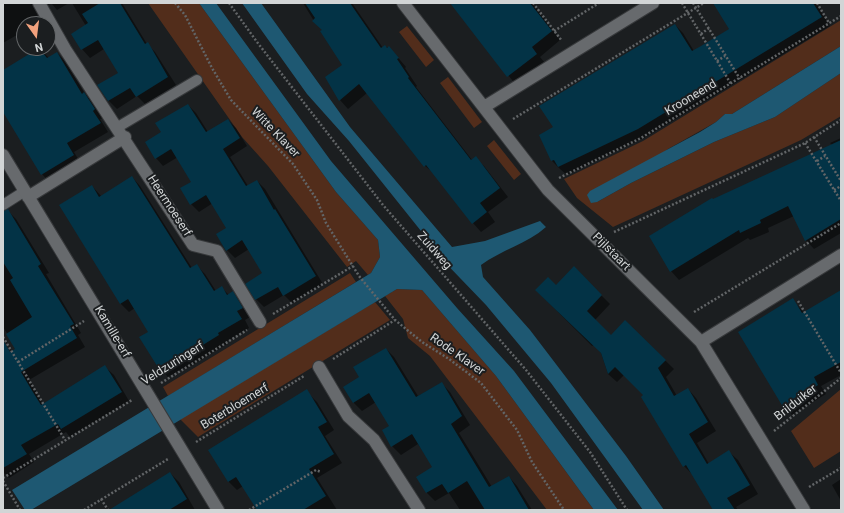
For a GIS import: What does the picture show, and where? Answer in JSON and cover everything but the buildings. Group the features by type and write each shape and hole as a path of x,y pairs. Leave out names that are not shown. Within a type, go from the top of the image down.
{"street":[{"name":"Heermoeserf","path":"39,3 66,48 194,245 217,251 260,322"},
{"name":"Pijlstaart","path":"403,3 548,190 701,342 804,510"},
{"path":"484,107 653,3"},
{"path":"27,194 125,137"},
{"name":"Kamille-erf","path":"3,155 100,312 218,510"},
{"path":"701,342 841,255"},
{"path":"319,367 348,416 374,440 419,510"}],"lane":[{"path":"118,127 196,80"},
{"path":"3,204 27,194"}],"path":[{"name":"Witte Klaver","path":"176,3 185,15 212,68 231,100 293,164 317,200 326,223 359,276 381,304"},
{"name":"Zuidweg","path":"229,3 257,42 382,205 531,376 590,452 627,510"},
{"path":"532,3 572,53"},
{"path":"554,31 599,3"},
{"path":"682,3 731,84"},
{"path":"694,3 740,79"},
{"path":"500,127 704,3"},
{"path":"817,3 829,23"},
{"name":"Krooneend","path":"548,190 560,178 641,138 841,16"},
{"path":"700,34 709,28"},
{"path":"717,61 725,56"},
{"path":"602,244 614,232 805,143 841,120"},
{"path":"814,137 841,181"},
{"path":"805,143 841,201"},
{"path":"816,161 825,156"},
{"path":"834,190 841,186"},
{"path":"680,320 841,223"},
{"name":"Veldzuringerf","path":"3,480 65,440 149,396 260,322 353,266"},
{"path":"789,287 841,373"},
{"name":"Rode Klaver","path":"381,304 395,320 422,342 449,359 481,383 517,430 532,462 564,510"},
{"path":"18,362 100,312"},
{"name":"Boterbloemerf","path":"84,510 395,320"},
{"path":"3,337 65,440"},
{"name":"Brilduiker","path":"760,440 784,424 841,378"},
{"path":"796,496 841,468"},
{"path":"249,510 316,470 321,472"},
{"path":"3,480 20,510"},
{"path":"101,499 108,510"}],"shaded area":[{"path":"148,3 199,3 336,192 378,240 380,257 371,273 368,275 356,261 347,267 268,166 242,137"},
{"path":"841,20 841,46 732,114 725,114 716,122 668,149 597,202 631,183 714,142 775,117 841,73 841,116 801,140 613,227 577,198 564,179 643,141"},
{"path":"407,26 434,60 426,67 399,32"},
{"path":"448,77 482,122 474,128 440,83"},
{"path":"494,140 521,174 514,180 487,146"},
{"path":"350,273 356,282 168,396 163,387"},
{"path":"397,289 422,290 496,376 594,510 547,510 430,356 408,338 403,319 385,296"},
{"path":"375,302 390,320 198,437 180,419"},
{"path":"841,389 841,451 814,468 791,431"}],"water":[{"path":"199,3 216,3 331,161 457,308 514,371 618,510 594,510 496,376 422,290 397,289 31,510 25,510 12,490 371,273 380,257 378,240 336,192"},
{"path":"242,3 261,3 350,127 452,247 485,241 540,221 546,227 531,238 481,265 483,277 530,330 626,456 664,510 643,510 551,383 486,305 434,251 425,236 349,141 307,94"},
{"path":"841,46 841,73 775,117 714,142 631,183 597,202 591,203 587,195 590,191 700,132 716,122 725,114 732,114"}]}
